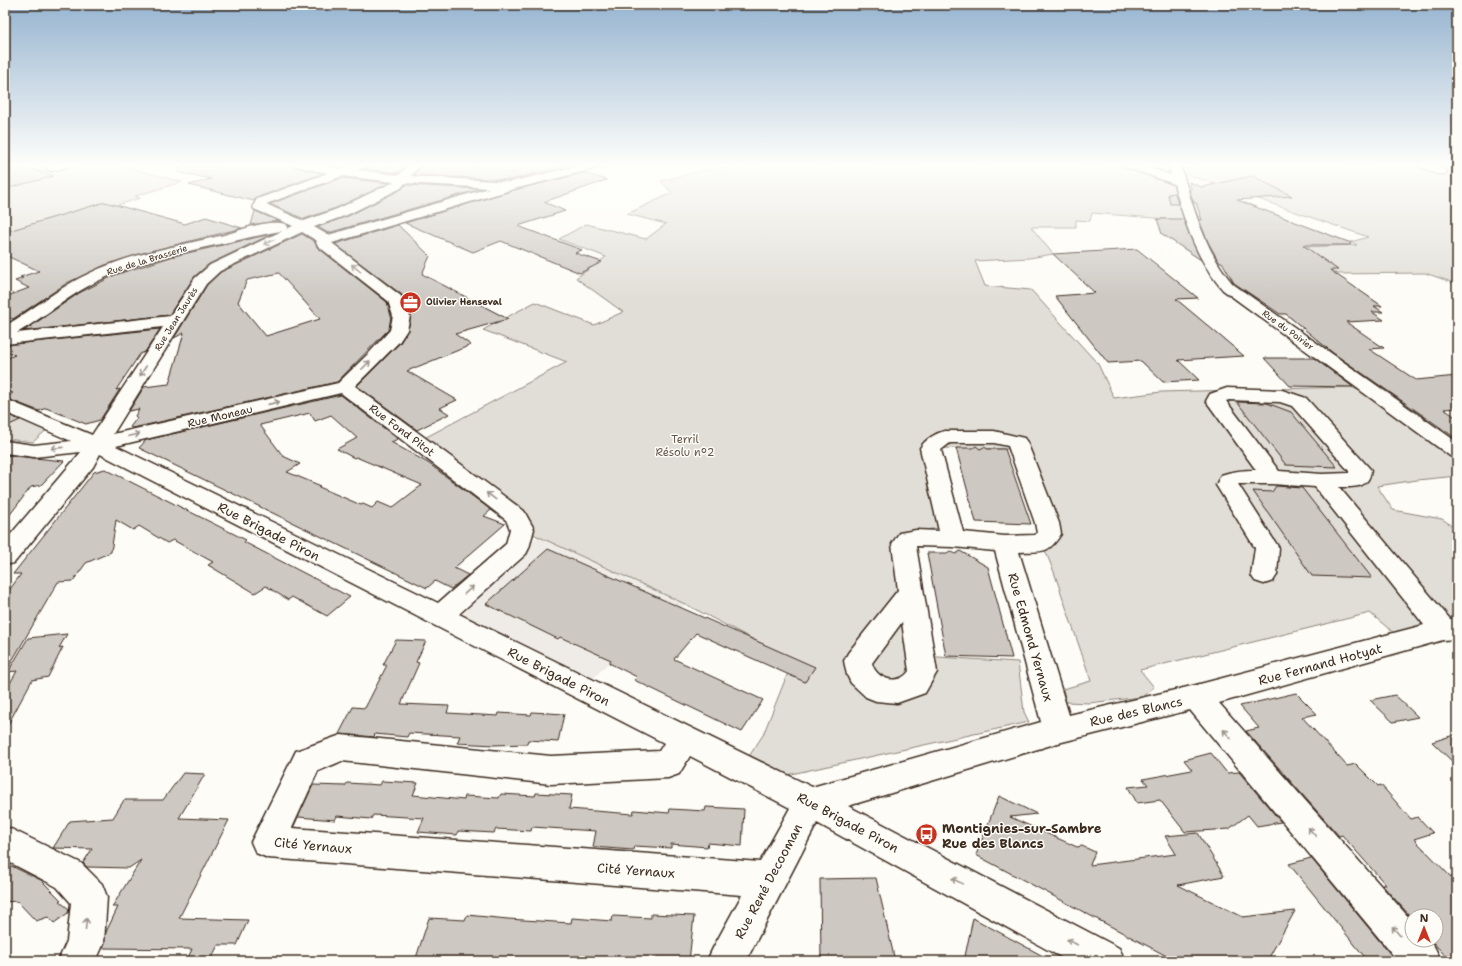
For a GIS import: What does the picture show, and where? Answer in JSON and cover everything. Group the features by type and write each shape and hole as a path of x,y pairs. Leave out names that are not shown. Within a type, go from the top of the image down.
{"street":[{"path":"266,209 304,226 326,240 431,209"},
{"name":"Rue Jean Jaurès","path":"5,557 85,462 200,281 215,268 236,257 304,226 349,209"},
{"name":"Rue du Poirier","path":"1188,209 1200,242 1220,278 1228,287 1457,452"},
{"name":"Rue de la Brasserie","path":"5,333 22,324 76,287 109,271 143,259 191,246 276,227 304,226"},
{"path":"326,240 323,243 395,299 400,311 401,323 394,336 344,387"},
{"path":"5,339 52,335 176,320"},
{"name":"Rue Moneau","path":"5,447 34,451 96,444 344,387"},
{"name":"Rue Fond Pitot","path":"344,387 516,516 522,529 517,548 440,616"},
{"path":"1264,575 1267,548 1227,485 1228,480 1237,477 1272,477 1354,480 1359,478 1360,470 1302,404 1282,396 1227,394 1217,398 1216,401 1272,477"},
{"name":"Rue Brigade Piron","path":"5,405 96,444 685,738 811,802 1106,961"},
{"path":"911,591 904,544 908,539 953,539 1005,544 1042,543 1049,534 1017,442 994,437 945,437 930,448 953,539"},
{"name":"Rue Fernand Hotyat","path":"1196,697 1450,629 1322,480"},
{"name":"Rue Edmond Yernaux","path":"1005,544 1058,730"},
{"name":"Rue des Blancs","path":"811,802 1058,730 1196,697 1422,961"},
{"name":"Cité Yernaux","path":"685,738 668,764 551,770 341,748 307,762 268,842 769,880"},
{"name":"Rue René Decooman","path":"726,961 811,802"},
{"path":"5,842 69,875 89,897 84,943 77,961"}],"shaded area":[{"path":"538,536 685,604 655,635 621,650 592,680 461,616"}],"green space":[{"path":"5,209 104,209 5,240"},
{"name":"Terril Résolu n°2","path":"638,209 1187,209 1192,221 1092,213 1090,221 1076,220 1076,227 1031,227 1053,254 1029,258 975,261 985,286 1031,290 1098,364 1114,398 1161,392 1351,387 1376,398 1457,457 1457,476 1377,486 1393,510 1442,519 1457,529 1457,623 1446,623 1394,633 1370,613 1140,670 1154,687 1142,697 1089,703 1066,702 1063,689 1091,681 1054,572 1042,543 1042,530 1008,449 930,448 941,528 915,531 904,544 922,656 1018,662 1024,712 1029,722 787,775 742,767 763,735 793,660 685,604 522,529 417,442 567,362 483,330 535,302 594,325 623,312 576,278 606,257 559,239 586,224 646,239 666,224 627,214"},
{"path":"1287,209 1457,209 1457,284 1425,273 1334,274 1300,247 1357,245 1351,242 1368,237"},
{"path":"5,407 52,425 33,442 5,439"}],"building":[{"path":"81,209 131,209 185,224 206,217 242,228 139,254 105,265 67,283 13,319 5,316 5,297 29,288 15,281 23,278 20,277 39,271 5,255 5,232"},
{"path":"282,209 333,209 304,219"},
{"path":"362,209 411,209 328,233 318,227"},
{"path":"451,209 561,209 565,211 518,226 582,250 575,253 602,262 580,273 501,241 473,252 405,223"},
{"path":"1198,209 1261,209 1351,243 1350,245 1303,245 1338,270 1330,270 1382,306 1374,306 1383,312 1372,312 1384,320 1346,322 1384,348 1369,349 1416,380 1457,376 1457,408 1444,409 1457,418 1457,439 1333,353 1286,314 1280,314 1234,283 1222,262 1219,262 1208,242 1199,220 1202,220"},
{"path":"255,211 279,221 251,225"},
{"path":"1157,219 1183,219 1201,260 1162,234"},
{"path":"398,225 430,256 422,274 508,319 455,334 471,345 407,371 457,400 440,408 449,414 417,430 357,386 400,343 408,330 411,315 402,295 335,244"},
{"path":"272,234 209,264 194,277 169,315 24,331 79,293 115,275 174,256"},
{"path":"302,234 315,242 317,247 387,302 391,316 389,329 337,382 133,428 130,427 137,418 135,416 139,409 129,411 144,387 169,384 184,333 174,338 207,285 221,272","holes":["279,273 320,319 266,336 238,302 247,280"]},
{"path":"1137,249 1198,298 1176,299 1244,356 1178,360 1199,380 1163,382 1141,361 1108,363 1055,296 1095,293 1053,254"},
{"path":"160,329 145,352 140,354 116,390 120,389 100,420 86,424 46,408 39,411 5,398 13,393 5,390 5,359 15,355 5,351 5,345"},
{"path":"1264,358 1314,358 1353,387 1290,386"},
{"path":"341,395 398,439 391,442 428,463 491,510 484,516 505,524 454,568 468,575 451,589 435,581 427,588 139,448 146,440","holes":["310,413 315,421 331,415 357,438 337,449 354,458 356,457 422,485 392,508 378,502 372,508 363,504 361,505 287,472 300,464 283,456 260,425"]},
{"path":"1237,402 1267,403 1291,412 1337,467 1286,465"},
{"path":"5,414 20,420 5,427"},
{"path":"976,446 980,449 984,447 988,449 1005,449 1031,524 976,522 956,448 973,448"},
{"path":"5,455 64,461 41,485 31,487 5,521"},
{"path":"105,469 246,540 244,542 350,597 327,616 292,597 288,600 266,586 255,593 208,565 213,562 173,540 167,543 139,526 133,530 116,520 111,552 86,563 73,581 58,582 5,673 5,596 21,574 13,574 94,472"},
{"path":"1276,486 1302,488 1372,578 1312,576 1253,491 1272,492"},
{"path":"548,549 815,667 805,682 696,633 674,659 763,700 742,732 634,680 637,677 609,663 611,660 560,637 558,639 486,604"},
{"path":"950,551 956,554 960,551 988,567 1012,658 946,656 927,553 947,553"},
{"path":"67,634 59,648 63,647 48,677 32,680 5,730 5,692 17,671 8,672 28,638"},
{"path":"396,640 426,641 416,662 419,663 401,704 449,706 447,713 498,716 499,713 531,715 532,712 564,714 558,742 528,740 527,744 494,745 457,743 460,736 409,733 407,737 375,734 374,737 339,734 353,707 365,708 387,665 383,665"},
{"path":"1296,693 1317,714 1302,717 1347,766 1356,764 1378,786 1381,785 1411,819 1418,817 1433,833 1414,839 1451,877 1457,875 1457,961 1450,961 1438,948 1444,948 1444,908 1404,909 1382,885 1386,885 1342,835 1339,836 1246,731 1259,728 1240,706"},
{"path":"1395,695 1418,717 1393,722 1370,700"},
{"path":"1457,734 1457,766 1432,742"},
{"path":"1211,753 1227,773 1239,772 1281,822 1257,826 1248,815 1229,829 1185,832 1160,800 1137,803 1128,787 1148,785 1143,779 1192,770 1184,760"},
{"path":"183,773 205,774 179,818 229,820 179,918 248,920 237,945 218,945 210,961 187,960 192,949 103,948 106,932 118,907 112,907 141,860 129,868 87,867 83,863 92,849 53,848 70,821 113,818 124,800 163,800"},
{"path":"382,781 418,783 413,795 464,800 465,796 499,798 501,794 535,796 536,793 572,795 569,809 633,814 634,810 669,813 670,809 705,811 706,807 744,809 742,846 708,843 707,847 671,844 671,848 634,846 633,850 593,847 596,831 532,827 531,831 496,829 494,833 458,831 457,835 418,832 424,818 373,815 371,819 337,816 335,820 298,817 313,785 345,786 347,783 380,785"},
{"path":"999,796 1037,814 1010,817 1077,847 1082,846 1095,852 1090,865 1176,854 1165,836 1198,833 1224,876 1178,885 1243,917 1295,911 1267,961 1176,961 976,855"},
{"path":"1311,858 1396,961 1368,961 1289,864"},
{"path":"5,863 41,880 61,900 59,901 69,909 68,913 54,923 48,917 36,921 17,901 5,902"},
{"path":"876,878 895,961 821,961 820,879"},
{"path":"651,914 694,916 689,961 653,958 653,961 415,961 429,918 465,920 467,915 571,923 572,918 612,921 613,916 651,918"},
{"path":"973,918 1052,961 964,961"}],"place":[{"name":"Olivier Henseval","path":"411,302"},
{"name":"Montignies-sur-Sambre Rue des Blancs","path":"926,835"}]}
